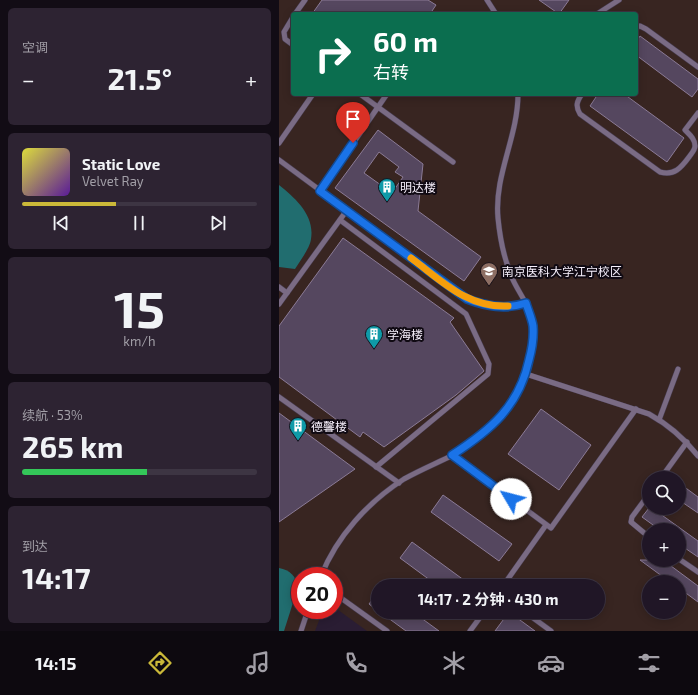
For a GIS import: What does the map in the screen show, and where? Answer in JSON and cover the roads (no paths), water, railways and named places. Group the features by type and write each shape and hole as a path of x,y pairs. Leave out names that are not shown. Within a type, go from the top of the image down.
{"lane":[{"path":"296,12 305,0"},
{"path":"487,0 495,12"},
{"path":"600,12 619,0"},
{"path":"291,20 284,32 285,39 291,44"},
{"path":"638,26 646,29 698,67"},
{"path":"279,143 312,96"},
{"path":"363,96 453,162"},
{"path":"320,191 386,96"},
{"path":"326,567 339,543 356,519 379,498 399,483 452,455 494,425 511,404 526,374 533,343 533,325 526,303 514,281 503,250 498,219 497,193 513,132 519,96"},
{"path":"581,96 577,103 577,109 580,114 660,172 665,173 679,170 693,151 695,146 693,137 685,130 698,113"},
{"path":"279,160 467,299 483,305 498,307 516,306 526,303"},
{"path":"279,304 347,210"},
{"path":"340,220 466,314 489,364 488,374 376,467"},
{"path":"279,287 287,293"},
{"path":"659,420 678,369"},
{"path":"526,374 636,409 659,420 687,442 698,456"},
{"path":"279,397 399,483"},
{"path":"452,455 551,528 636,409"},
{"path":"666,471 687,442"},
{"path":"642,503 632,517 631,522 642,531"},
{"path":"508,579 547,525"},
{"path":"686,563 698,572"},
{"path":"343,599 387,631"},
{"path":"301,631 305,619"},
{"path":"471,631 479,619"},
{"path":"535,619 551,631"}],"place":[{"name":"明达楼","path":"387,202"},
{"name":"南京医科大学江宁校区","path":"489,286"},
{"name":"学海楼","path":"374,349"},
{"name":"德馨楼","path":"298,441"}]}
